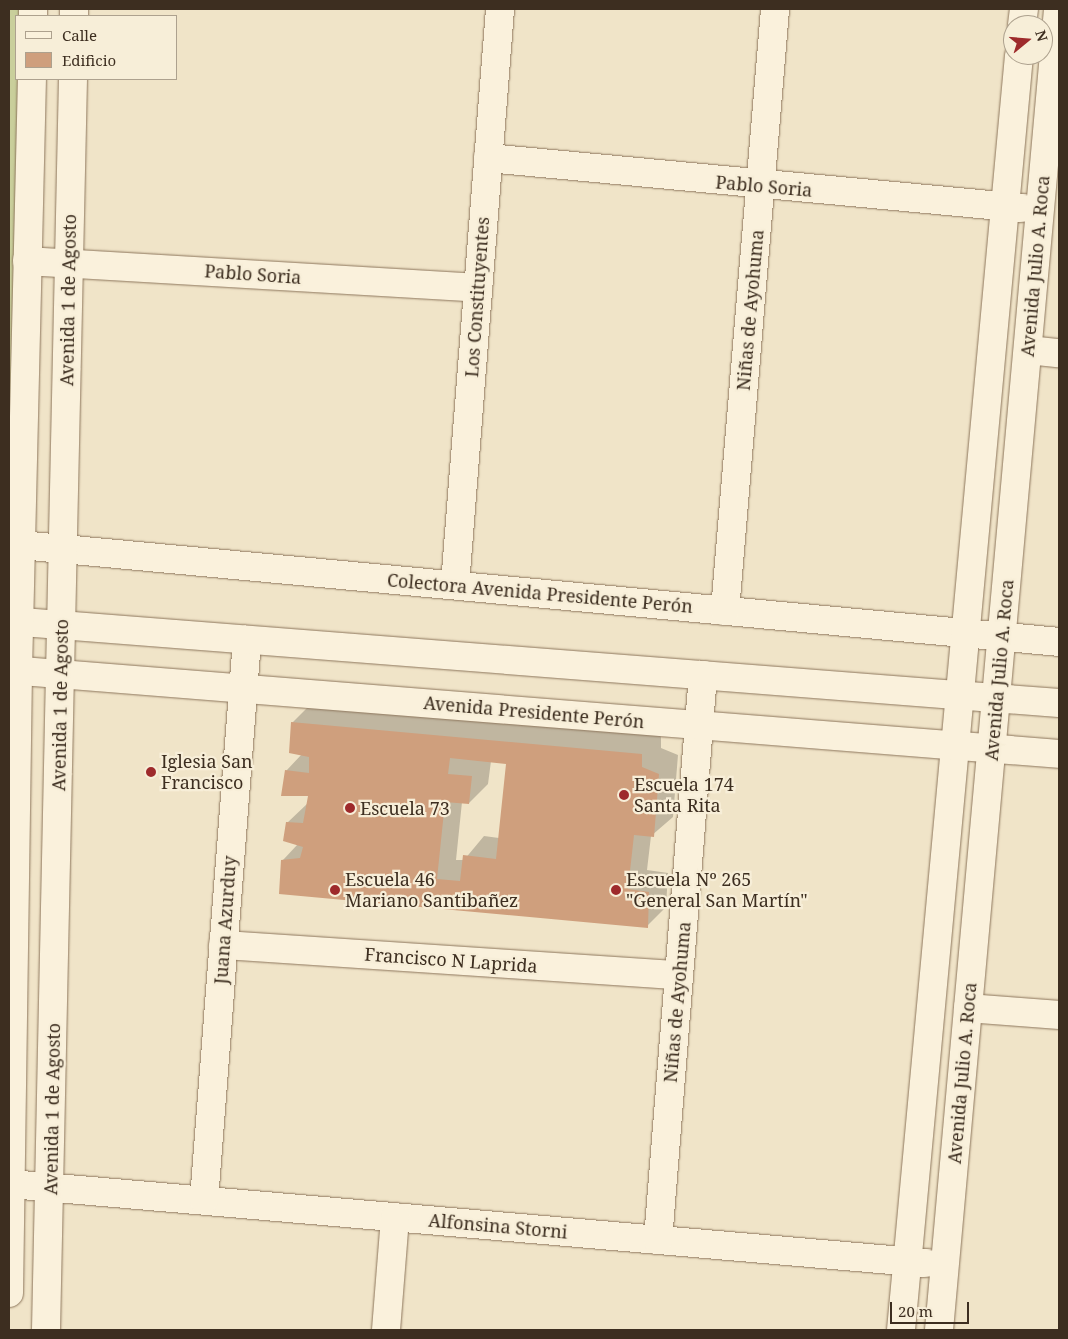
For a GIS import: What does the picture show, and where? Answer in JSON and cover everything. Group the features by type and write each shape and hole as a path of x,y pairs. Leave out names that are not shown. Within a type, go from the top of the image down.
{"street":[{"name":"Los Constituyentes","path":"455,585 500,9"},
{"name":"Niñas de Ayohuma","path":"725,610 775,9"},
{"name":"Avenida Julio A. Roca","path":"939,1330 1058,9"},
{"name":"Avenida Julio A. Roca","path":"901,1330 1018,65"},
{"path":"9,1292 14,621 20,545 32,80"},
{"name":"Avenida 1 de Agosto","path":"46,1330 72,80"},
{"name":"Pablo Soria","path":"488,158 760,186 1040,210"},
{"name":"Pablo Soria","path":"27,260 478,288"},
{"path":"1028,350 1059,353"},
{"name":"Colectora Avenida Presidente Perón","path":"20,545 1059,642"},
{"path":"14,621 1059,703"},
{"name":"Juana Azurduy","path":"204,1200 247,640"},
{"name":"Avenida Presidente Perón","path":"14,671 1059,754"},
{"name":"Niñas de Ayohuma","path":"658,1240 703,675"},
{"name":"Francisco N Laprida","path":"223,945 679,975"},
{"path":"968,1008 1059,1015"},
{"name":"Alfonsina Storni","path":"10,1184 907,1260 945,1265"},
{"path":"386,1330 395,1217"}],"green space":[{"path":"9,9 19,9 19,15 15,15 15,80 18,80 9,589"}],"building":[{"path":"291,722 642,754 642,767 659,774 654,837 634,835 628,889 649,892 648,928 279,894 281,860 300,858 303,847 283,841 286,822 303,823 308,796 281,796 285,770 309,773 309,757 289,753","holes":["450,758 506,764 496,859 463,855 460,881 437,879 445,802 469,804 472,776 448,774"]}],"place":[{"name":"Iglesia San Francisco","path":"151,772"},
{"name":"Escuela 174 Santa Rita","path":"624,795"},
{"name":"Escuela 73","path":"350,808"},
{"name":"Escuela 46 Mariano Santibañez","path":"335,890"},
{"name":"Escuela Nº 265 \"General San Martín\"","path":"616,890"}]}
